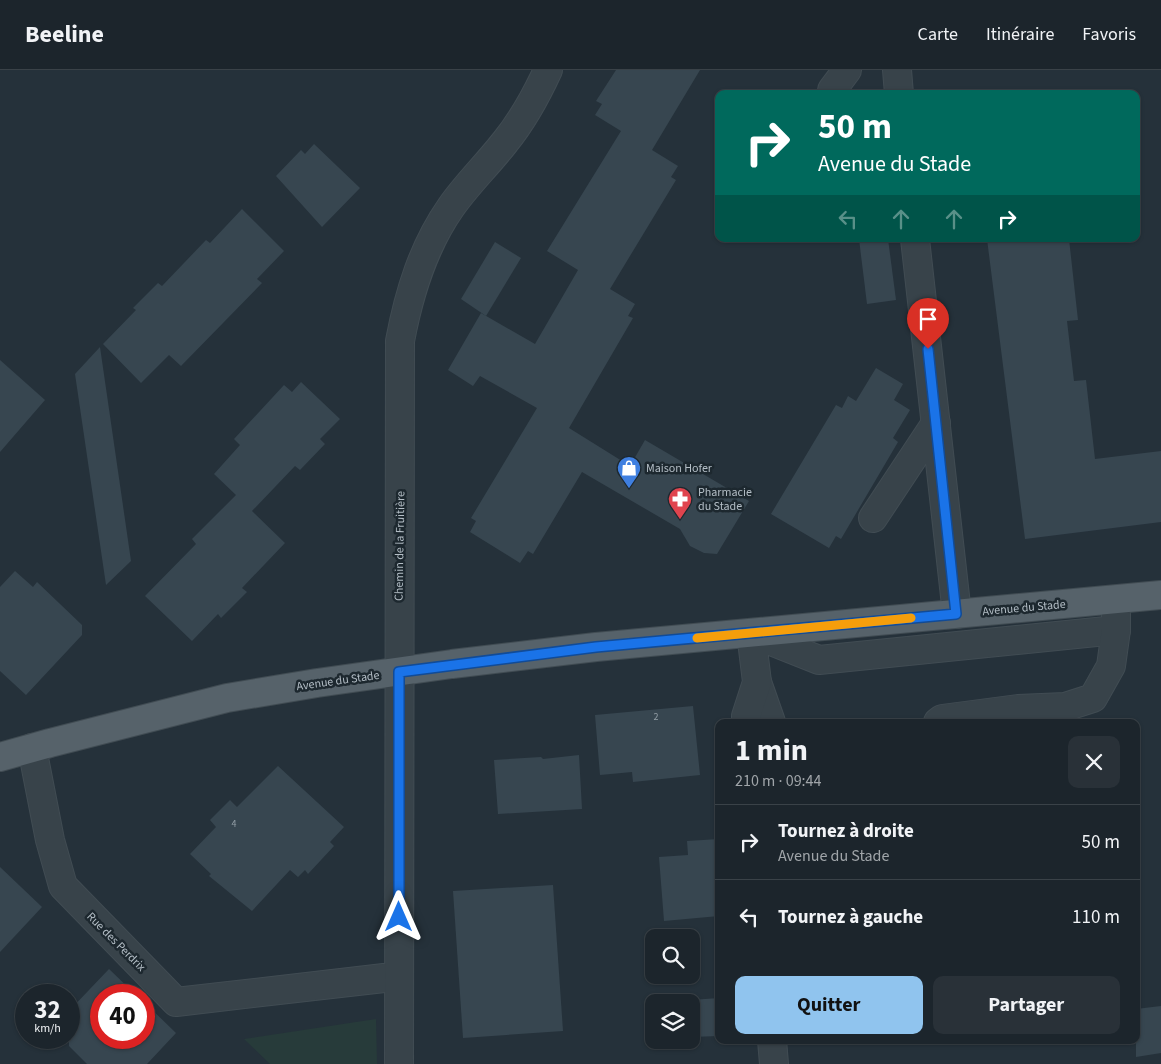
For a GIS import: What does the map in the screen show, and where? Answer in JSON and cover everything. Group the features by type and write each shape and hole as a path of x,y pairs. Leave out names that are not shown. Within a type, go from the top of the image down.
{"main road":[{"name":"Avenue du Stade","path":"0,757 227,698 317,683 596,647 1161,595"}],"street":[{"name":"Chemin de la Fruitière","path":"399,1064 400,341 408,303 419,268 436,231 452,206 516,128 535,97 548,70"},
{"path":"897,70 899,90"},
{"path":"915,242 956,614"},
{"path":"872,518 936,423"},
{"path":"942,719 1018,709 1065,708 1093,698 1111,666 1116,630 1116,599"},
{"path":"771,719 757,682 751,633 818,660 1116,630"},
{"path":"746,719 757,682"},
{"name":"Rue des Perdrix","path":"32,748 61,883 176,1002 384,978 399,978"},
{"path":"772,1044 774,1064"}],"green space":[{"path":"376,1019 377,1064 270,1064 244,1039"}],"building":[{"path":"616,70 700,70 652,150 678,166 671,177 676,180 610,289 635,304 628,316 633,318 569,428 630,466 645,440 749,501 717,554 704,553 690,546 680,529 582,472 533,554 528,551 520,563 470,532 476,521 471,518 537,408 480,376 473,386 448,370 481,313 535,344 578,270 547,251 621,131 595,115 602,104 596,101"},
{"path":"314,144 360,188 322,227 276,176 301,150 305,154"},
{"path":"242,209 284,251 257,279 262,283 181,366 169,355 141,383 103,344 136,310 133,308 158,283 162,286 206,240 210,243"},
{"path":"495,242 521,258 486,316 461,299"},
{"path":"859,242 888,242 896,300 867,304"},
{"path":"987,242 1069,242 1078,320 1067,321 1074,381 1086,380 1095,459 1161,451 1161,522 1025,539"},
{"path":"100,347 131,561 106,585 75,374"},
{"path":"0,360 45,400 0,452"},
{"path":"876,368 903,384 894,400 910,410 893,438 898,442 841,539 836,536 829,548 771,514 836,405 842,408 848,396 856,401"},
{"path":"301,382 340,419 320,439 325,444 300,470 295,466 252,511 285,543 242,588 247,592 221,618 218,614 192,641 145,596 196,544 192,539 236,495 214,474 240,445 234,439 284,385 292,392"},
{"path":"15,571 33,587 37,582 82,625 82,635 26,695 0,671 0,587"},
{"path":"693,706 700,775 633,782 632,772 600,775 595,715"},
{"path":"579,755 582,809 498,814 494,760 541,757 543,759"},
{"path":"278,766 344,827 330,842 334,846 308,874 305,870 298,877 290,870 252,911 209,876 211,874 190,854 216,827 210,820 230,800 237,807"},
{"path":"715,839 715,916 664,921 659,857 688,855 687,841"},
{"path":"0,867 42,907 0,952"},
{"path":"553,885 563,1031 463,1038 453,891"},
{"path":"109,969 125,984 95,984"},
{"path":"90,989 90,1049 155,1049 155,1013 176,1033 147,1064 87,1064 72,1049 80,1049 80,999"},
{"path":"715,998 715,1036 700,1037 700,999"},
{"path":"1161,1006 1161,1053 1136,1057 1136,1044 1140,1044 1140,1009"}],"slow traffic":[{"path":"697,638 911,618"}],"place":[{"name":"Maison Hofer","path":"629,489"},
{"name":"Pharmacie du Stade","path":"680,520"}],"route":[{"path":"399,917 399,672 596,647 956,614 928,349"}]}
